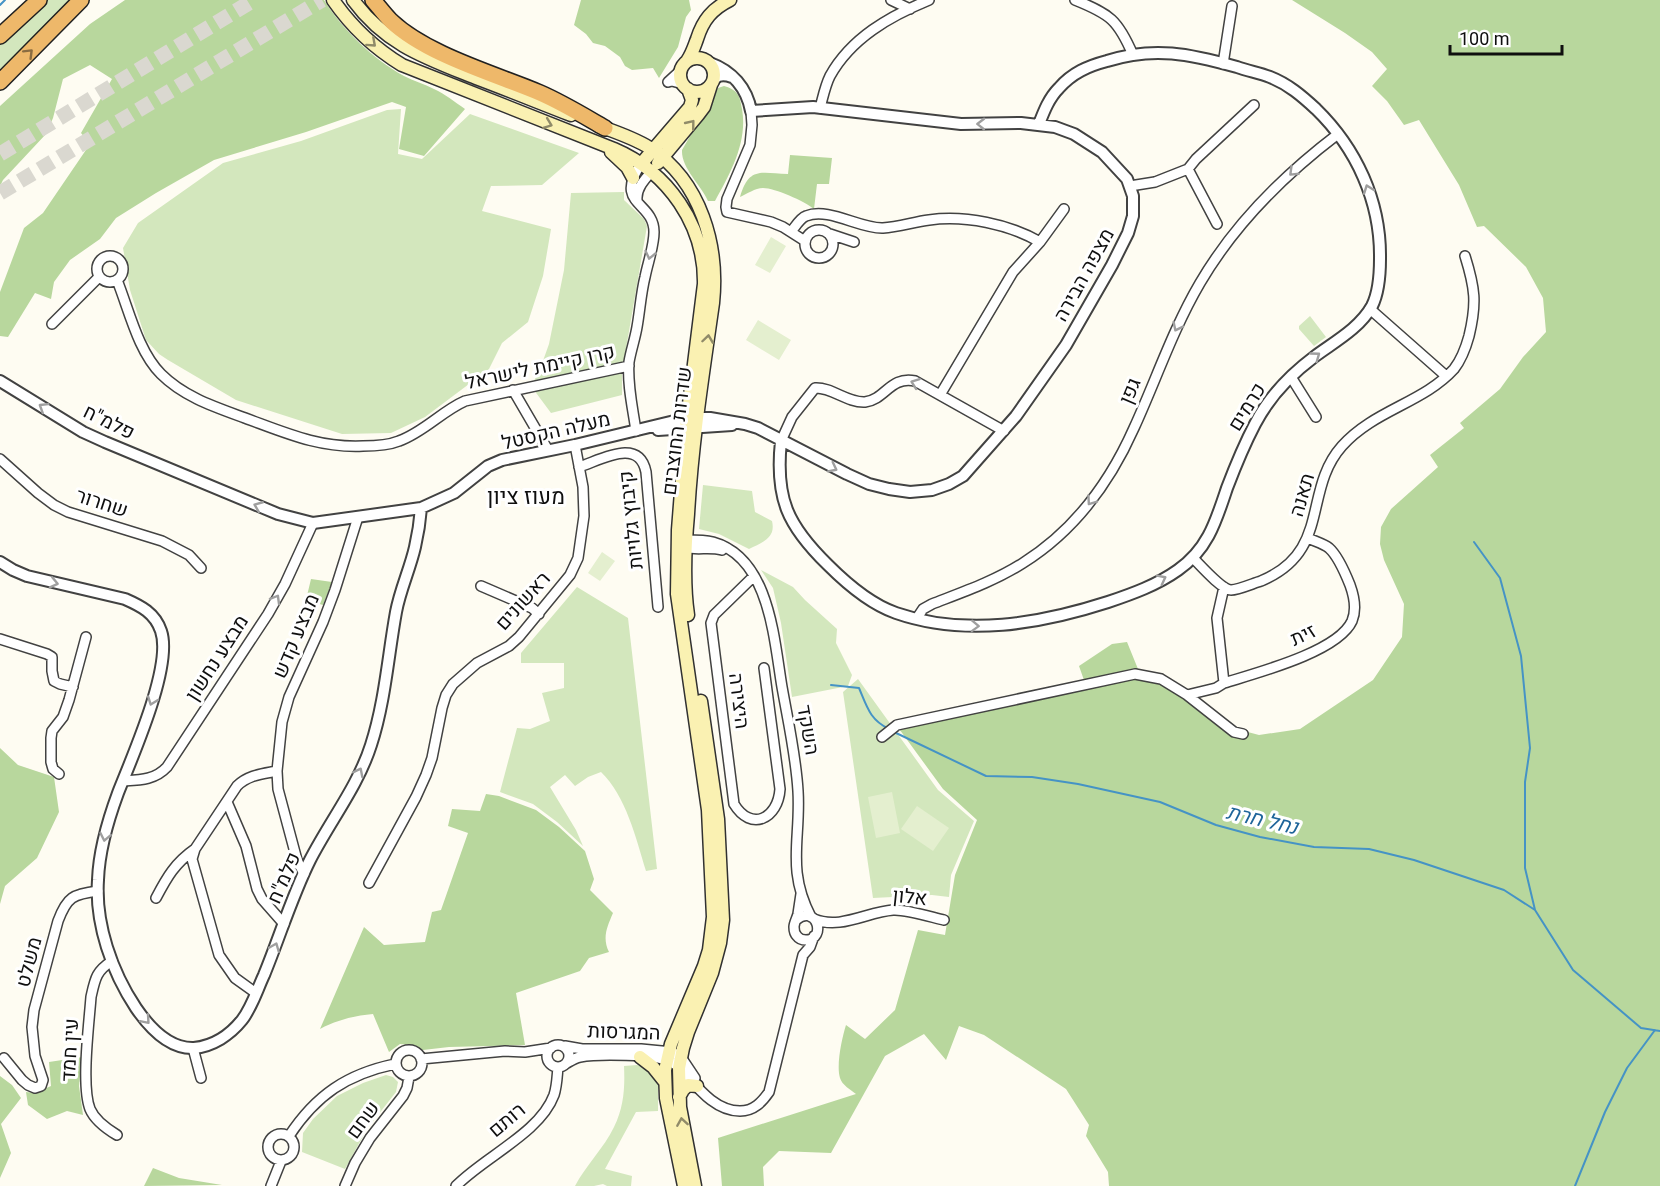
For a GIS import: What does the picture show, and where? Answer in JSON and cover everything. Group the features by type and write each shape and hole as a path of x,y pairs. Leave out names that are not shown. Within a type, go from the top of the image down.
{"highway":[{"path":"0,36 39,0"},
{"path":"0,82 81,0"},
{"path":"59,23 91,0"},
{"path":"373,0 406,33 422,42 455,59 568,106 605,128"}],"main road":[{"name":"שדרות החוצבים","path":"333,0 349,21 369,41 402,65 622,153 646,167 671,190 684,210 696,236 704,265 703,293 691,423 691,463 677,594 708,810 713,917 709,950 668,1056 665,1082 684,1186"},
{"name":"שדרות החוצבים","path":"353,0 381,31 410,50 631,139 657,154 680,175 701,209 715,270 713,303 691,423"},
{"path":"646,167 691,104 690,94 680,78 683,66 693,51 700,29 709,13 730,0"},
{"path":"657,154 677,141 704,107 712,82 713,68 700,45 700,29"},
{"path":"683,66 694,57 709,62"},
{"path":"685,87 700,92 708,88 712,82"},
{"path":"631,139 651,137 674,126"},
{"path":"677,141 675,157 680,175"},
{"path":"600,144 627,167 633,178"},
{"name":"שדרות החוצבים","path":"683,544 687,607 718,819 723,920 712,973 688,1032 680,1062 679,1099 682,1126 695,1186"},
{"path":"640,1056 665,1082"},
{"path":"679,1099 688,1085 702,1091"}],"street":[{"path":"891,0 910,9"},
{"path":"820,108 829,78 850,48 887,20 929,0"},
{"path":"1075,0 1096,9 1117,24 1133,55"},
{"path":"1224,64 1232,6"},
{"name":"כרמים","path":"781,441 780,483 785,508 802,538 825,563 857,591 892,612 942,624 986,626 1047,618 1083,610 1140,591 1177,571 1193,558 1206,541 1214,525 1243,448 1255,423 1268,404 1291,377 1352,330 1370,309 1380,275 1380,248 1370,193 1348,147 1326,119 1290,87 1270,77 1201,57 1146,52 1088,66 1071,76 1057,89 1039,124"},
{"path":"709,62 725,70 737,81 747,96 752,111 750,145 727,199 728,212 771,222 805,241"},
{"path":"712,82 721,75 737,81"},
{"path":"1130,186 1155,182 1188,169 1254,105"},
{"name":"מצפה הבירה","path":"691,423 745,424 758,428 869,483 910,492 932,490 949,484 963,476 1004,430 1066,345 1116,257 1128,233 1133,216 1133,196 1130,186 1116,165 1087,142 1055,127 1039,124 951,123 820,108 801,107 752,111"},
{"name":"גפן","path":"917,618 923,609 932,604 992,580 1023,563 1064,532 1082,513 1120,457 1173,334 1214,261 1242,225 1279,185 1338,134"},
{"path":"638,430 629,366 654,236 653,221 634,198 631,189 633,178 646,167"},
{"path":"638,203 637,192 646,167"},
{"path":"1188,169 1217,224"},
{"path":"940,395 1013,272 1040,242 1064,208"},
{"path":"791,232 800,220 815,214 830,215 882,228 951,219 981,222 1010,229 1040,242"},
{"path":"830,234 833,238 831,252 824,258 810,255 805,241 810,233 816,230 826,231 854,242"},
{"name":"תאנה","path":"1224,587 1230,590 1253,584 1277,572 1300,552 1308,538 1323,481 1340,448 1364,425 1425,392 1454,369 1467,340 1473,318 1475,294 1465,256"},
{"name":"קרן קיימת לישראל","path":"52,324 99,277 97,269 100,261 103,258 116,257 122,264 122,273 117,280 140,342 149,360 178,389 204,403 300,439 353,447 398,442 419,431 458,404 481,396 629,366"},
{"path":"99,277 106,281 117,280"},
{"path":"1370,309 1446,376"},
{"path":"1291,377 1316,417"},
{"path":"781,441 792,417 816,388 822,388 858,402 868,402 906,379 915,381 1004,430"},
{"name":"פלמ\"ח","path":"0,381 83,432 278,514 313,523 421,508 415,550 399,598 384,696 371,746 363,766 310,860 256,993 241,1021 219,1041 193,1048"},
{"path":"513,390 548,450"},
{"name":"מעלה הקסטל","path":"421,508 454,493 488,466 502,460 638,430 691,423"},
{"name":"ראשונים","path":"369,883 426,775 432,758 442,708 453,684 477,663 509,646 519,637 570,575 578,558 584,516 583,487 575,445"},
{"name":"קיבוץ גלויות","path":"579,467 620,453 637,454 642,458 646,472 658,607"},
{"name":"שחרור","path":"0,459 54,505 68,512 162,541 189,555 201,568"},
{"name":"מבצע קדש","path":"304,874 294,850 278,789 277,771 282,722 289,697 335,590 358,517"},
{"name":"מבצע נחשון","path":"123,781 154,777 167,767 268,614 285,584 313,523"},
{"name":"זית","path":"1187,695 1216,688 1224,683 1277,666 1323,647 1345,631 1352,620 1354,599 1349,582 1329,548 1308,538"},
{"path":"683,544 713,542 736,554 754,576"},
{"path":"1193,558 1224,587 1217,618 1224,683"},
{"path":"0,562 27,576 124,599 139,605 149,611 162,632 164,645 160,676 107,828 99,866 98,891 105,938 112,961 130,999 140,1014 164,1039 178,1046 193,1048 201,1078"},
{"name":"השקד","path":"754,576 763,593 772,623 796,764 798,785 796,875 812,918"},
{"name":"היצירה","path":"754,576 714,615 711,624 734,804 743,816 757,820 767,818 772,812 779,800 780,789 764,668"},
{"path":"481,586 532,608 539,614"},
{"path":"59,774 53,769 51,762 52,731 63,717 86,636"},
{"path":"0,639 52,657 54,681 73,687"},
{"path":"882,737 897,725 1135,675 1161,679 1187,695 1234,732 1243,734"},
{"path":"256,993 235,978 219,955 192,860 195,849 237,786 250,777 277,771"},
{"path":"780,789 798,785"},
{"path":"227,802 246,846 257,889 262,899 284,924"},
{"path":"156,898 174,867 195,849"},
{"name":"משלט","path":"4,1058 28,1085 35,1088 41,1086 43,1080 35,1056 32,1028 34,1010 58,921 63,907 71,898 83,893 98,891"},
{"name":"השקד","path":"796,920 801,893"},
{"name":"אלון","path":"812,918 823,922 838,922 894,909 944,920"},
{"path":"680,1062 702,1091 719,1106 728,1110 746,1111 764,1099 771,1084 803,955 794,928 796,920 803,916 812,918 818,926 810,947 803,955"},
{"name":"אלון","path":"816,935 838,922"},
{"path":"796,936 807,940 816,935"},
{"name":"עין חמד","path":"112,961 98,972 92,990 86,1082 90,1111 117,1135"},
{"path":"422,1059 525,1052 557,1045 564,1047 570,1054 567,1063 558,1067 551,1065 547,1054 551,1048"},
{"name":"המגרסות","path":"564,1047 634,1048 668,1056 680,1062"},
{"path":"406,1050 416,1052 422,1059 420,1071 409,1077 399,1073 395,1064 399,1054 406,1050"},
{"path":"525,1052 548,1060"},
{"name":"המגרסות","path":"567,1063 582,1057 668,1056"},
{"path":"289,1136 310,1107 335,1087 362,1072 395,1064"},
{"name":"רותם","path":"456,1186 540,1117 554,1094 558,1067"},
{"name":"שחם","path":"345,1186 370,1138 403,1096 409,1077"},
{"path":"277,1134 289,1136 294,1143 294,1151 289,1158 281,1161 272,1157 268,1152 270,1140 277,1134"},
{"path":"272,1186 281,1161"}],"green space":[{"path":"46,0 76,0 0,75 0,42"},
{"path":"125,0 324,0 349,33 381,61 404,76 442,93 465,109 424,156 399,149 406,107 392,102 306,132 214,160 116,218 100,239 70,260 54,282 51,299 35,293 8,337 0,336 0,292 24,228 43,213 90,144 81,133 112,79 90,65 63,79 53,118 46,134 0,186 0,106 90,24"},
{"path":"581,0 689,0 691,10 686,17 678,47 659,78 653,68 632,70 625,66 620,57 605,46 593,43 574,25"},
{"path":"1292,0 1660,0 1660,1186 1109,1186 1108,1172 1086,1136 1089,1125 1066,1089 984,1035 959,1026 946,1060 924,1034 885,1056 831,1153 779,1151 763,1167 764,1186 722,1186 718,1138 856,1094 843,1083 839,1073 840,1051 846,1025 865,1039 895,1010 918,930 945,935 955,875 977,820 943,789 897,726 1085,683 1079,666 1112,644 1127,642 1138,669 1229,727 1259,735 1300,729 1373,680 1402,637 1404,604 1384,560 1380,544 1381,527 1391,509 1438,467 1430,455 1464,428 1460,423 1500,389 1523,357 1546,332 1543,298 1526,267 1484,226 1477,227 1459,185 1419,120 1404,125 1387,101 1372,86 1387,69 1372,52"},
{"path":"724,86 732,89 739,97 743,121 742,134 736,157 726,180 715,201 708,201 688,170 682,150 718,88"},
{"path":"401,109 398,154 422,159 470,114 579,153 542,185 491,186 482,211 551,229 543,276 528,322 502,343 489,369 425,417 391,433 342,434 236,400 159,354 146,340 130,290 123,248 138,223 223,163 301,141 387,110"},
{"path":"790,155 832,158 829,184 817,184 814,209 804,202 775,190 763,188 740,197 752,176 763,173 788,174"},
{"path":"624,192 624,200 644,219 647,226 622,372 622,395 551,413 531,386 539,372 549,344 564,270 571,193"},
{"path":"771,237 786,246 770,273 755,265"},
{"path":"1310,316 1326,337 1314,346 1299,329 1299,326"},
{"path":"758,320 791,340 779,360 746,340"},
{"path":"703,485 752,491 755,512 772,521 772,532 767,539 749,549 719,534 699,529"},
{"path":"602,552 615,561 600,581 588,573"},
{"path":"761,570 793,587 837,629 836,643 852,675 848,686 792,697 781,623 773,588"},
{"path":"311,579 332,582 323,605 306,600"},
{"path":"577,587 628,618 657,869 646,871 624,805 601,772 575,786 565,775 550,787 583,846 533,804 500,792 517,728 530,729 550,721 542,693 564,688 564,663 521,663 521,653"},
{"path":"858,679 938,790 974,821 951,875 949,897 932,895 873,898 843,692"},
{"path":"0,748 18,765 54,777 59,812 37,858 5,886 0,904"},
{"path":"892,792 900,833 876,838 868,797"},
{"path":"486,794 499,796 536,810 585,851 594,879 590,890 613,913 606,937 609,952 589,958 580,971 516,993 525,1045 423,1050 411,1045 400,1044 389,1052 373,1014 345,1019 320,1029 364,927 384,945 425,942 432,912 441,910 468,833 448,826 452,809 480,811"},
{"path":"917,806 949,828 933,851 901,829"},
{"path":"82,1057 79,1086 83,1115 67,1111 47,1119 28,1105 26,1092 35,1093 51,1086 49,1062"},
{"path":"624,1066 646,1067 658,1082 658,1111 636,1112 605,1169 632,1176 631,1186 603,1184 575,1186 610,1135 620,1112"},
{"path":"386,1075 398,1082 396,1092 367,1129 345,1169 302,1152 303,1133 313,1119 337,1096"},
{"path":"0,1076 12,1085 21,1098 1,1124 11,1153 0,1178"},
{"path":"153,1168 179,1178 222,1185 144,1186"}],"waterway":[{"path":"0,5 5,0"},
{"path":"1474,542 1500,578 1521,656 1530,748 1525,782 1525,868 1535,910"},
{"name":"נחל חרת","path":"831,685 859,688 873,717 889,729"},
{"name":"נחל חרת","path":"894,732 986,776 1032,777 1078,784 1160,802 1216,825 1260,837 1314,847 1369,849 1414,860 1504,890 1535,910 1573,970 1641,1028 1660,1031"},
{"path":"1575,1186 1605,1112 1627,1068 1655,1030"}],"tunnel":[{"path":"0,154 254,0"},
{"path":"0,193 322,0"}],"district":[{"name":"מעוז ציון","path":"526,497"}]}
